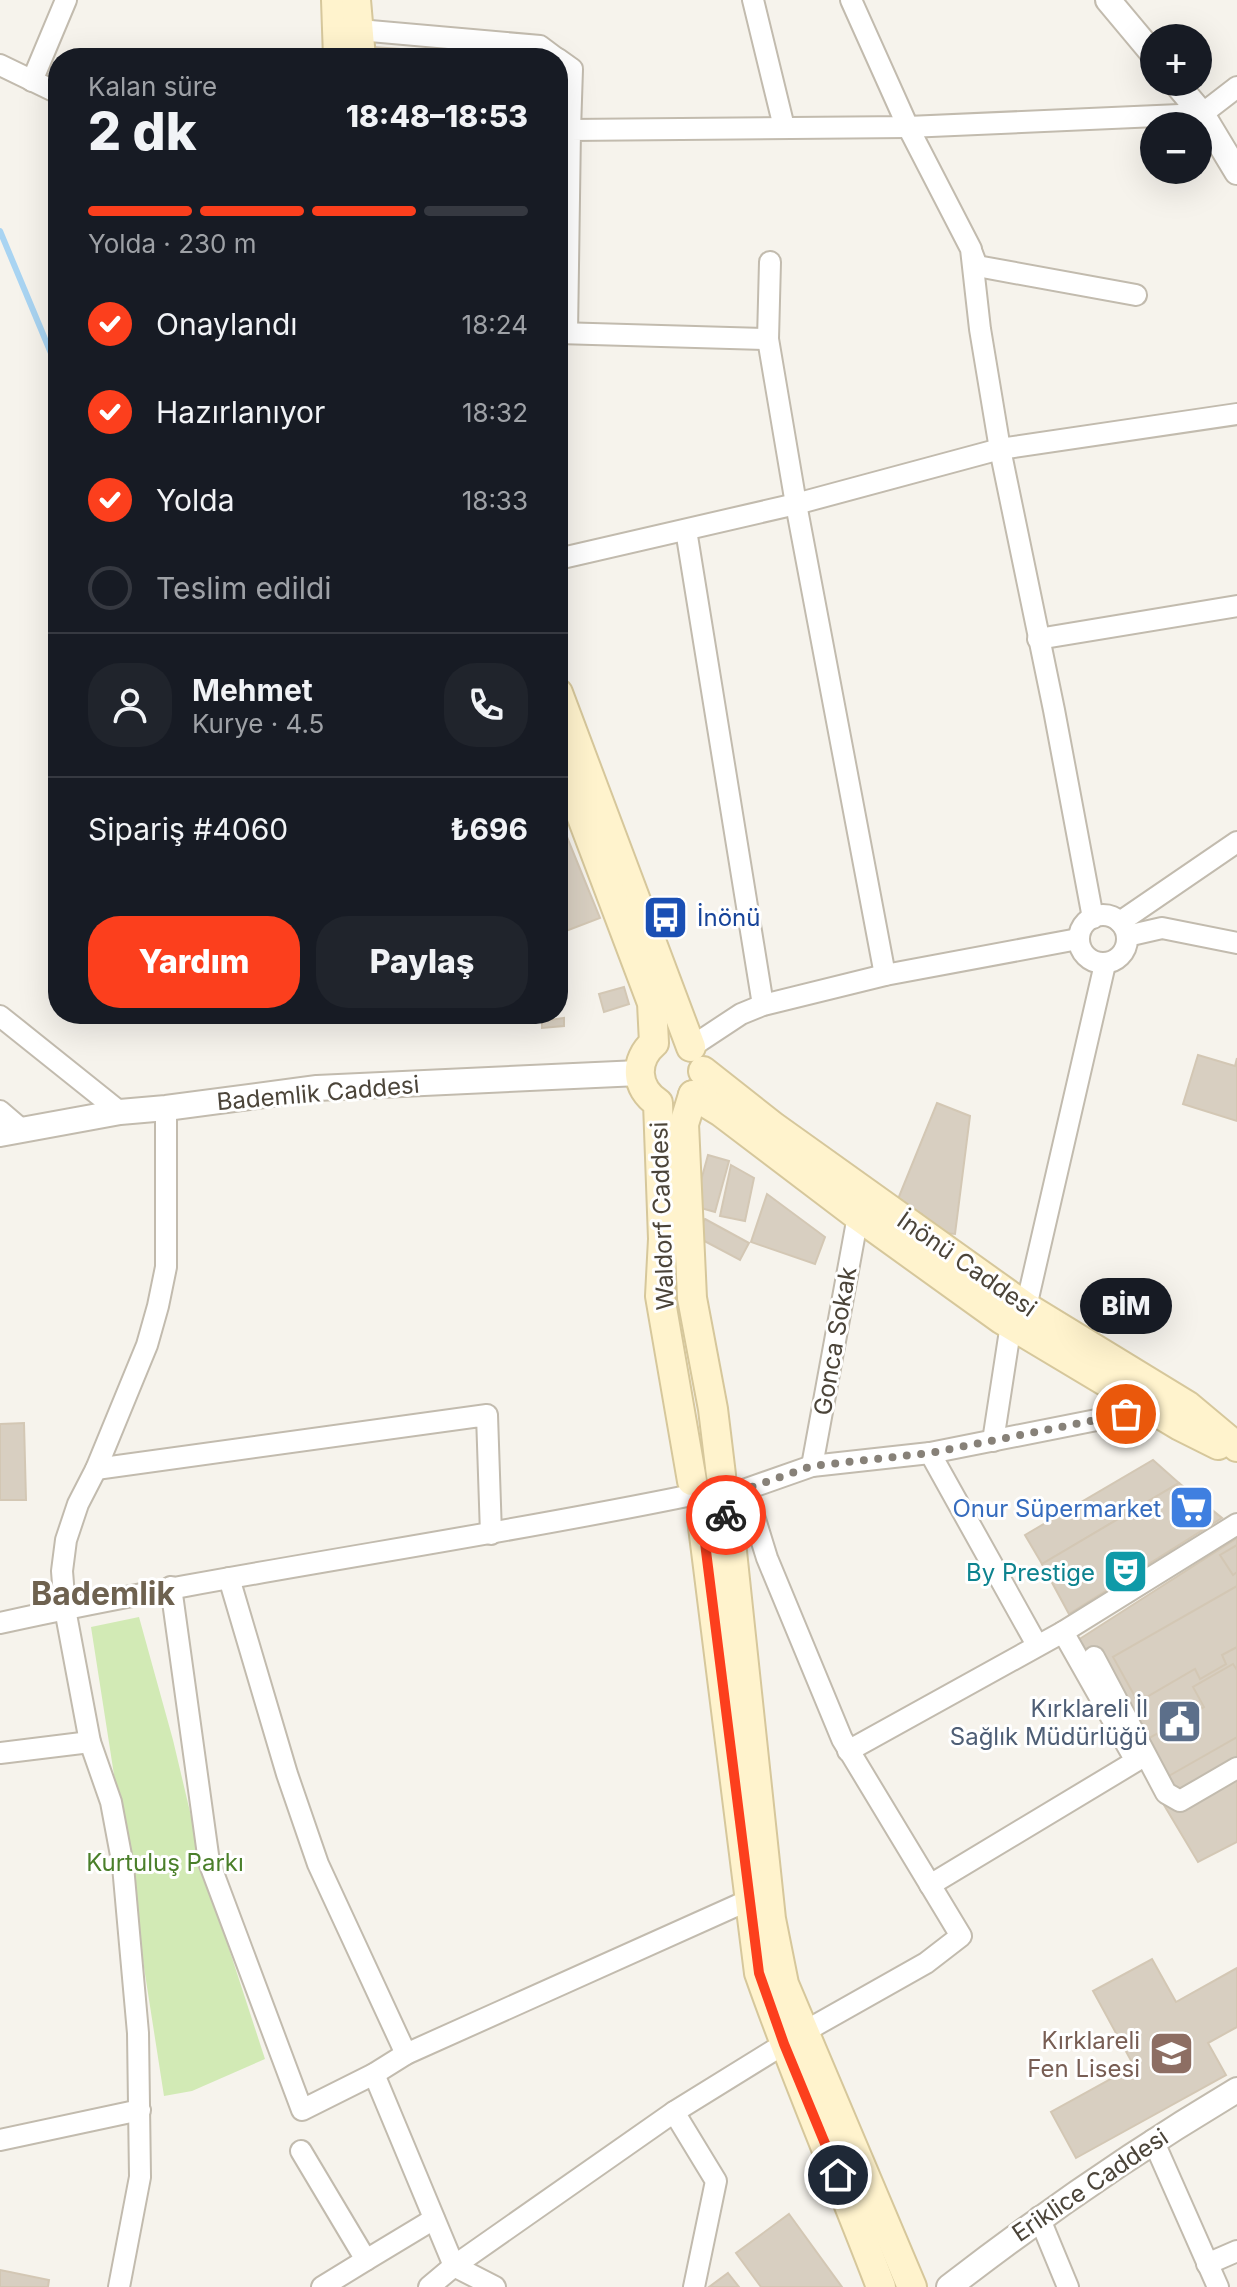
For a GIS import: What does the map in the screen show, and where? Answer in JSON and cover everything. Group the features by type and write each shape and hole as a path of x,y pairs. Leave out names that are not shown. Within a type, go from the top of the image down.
{"main road":[{"path":"336,0 338,48"},
{"path":"356,0 360,48"},
{"path":"568,720 696,1071 678,1104 649,1091 642,1057 654,1043 669,1039 696,1071"},
{"path":"568,780 652,1003 654,1043"},
{"name":"İnönü Caddesi","path":"696,1071 721,1112 858,1216 1018,1315 1188,1406 1237,1447"},
{"name":"İnönü Caddesi","path":"696,1071 774,1127 1018,1315 1152,1409 1237,1454"},
{"name":"Waldorf Caddesi","path":"696,1071 684,1124 692,1298 713,1409 716,1496 749,1900 759,1973 912,2287"},
{"name":"Waldorf Caddesi","path":"649,1091 663,1239 660,1296 733,1558 771,1919 793,2039 816,2119 881,2287"}],"street":[{"path":"32,81 66,0"},
{"path":"753,0 784,127"},
{"path":"851,0 908,127 977,266 1136,295"},
{"path":"1108,0 1140,38"},
{"path":"359,30 543,48"},
{"path":"0,65 48,88"},
{"path":"568,66 572,69 568,100"},
{"path":"1205,112 1237,87"},
{"path":"1187,96 1200,112"},
{"path":"568,130 908,127 1140,117"},
{"path":"1212,131 1237,172"},
{"path":"971,249 980,329 1000,449 1093,918"},
{"path":"770,262 768,339 885,975"},
{"path":"568,333 768,339"},
{"path":"568,557 796,504 1000,449 1237,414"},
{"path":"686,530 763,1005"},
{"path":"1038,639 1237,606"},
{"path":"1123,929 1237,842"},
{"path":"1123,929 1124,951 1119,957 1105,964 1089,960 1084,954 1078,939 1084,924 1105,915 1123,929 1162,928 1237,943"},
{"path":"696,1071 741,1014 763,1005 885,975 1078,939"},
{"path":"993,1441 1018,1315 1105,964"},
{"path":"0,1016 120,1112"},
{"name":"Bademlik Caddesi","path":"11,1132 120,1112 317,1088 649,1091"},
{"path":"119,2287 140,2177 138,2033 123,1866 111,1802 90,1742 65,1609 62,1571 66,1540 78,1504 96,1469 147,1345 158,1306 166,1267 166,1108"},
{"path":"0,1111 11,1132"},
{"name":"Gonca Sokak","path":"812,1466 858,1216"},
{"path":"0,1623 171,1587 716,1496 812,1466 930,1453 1152,1409"},
{"path":"96,1469 487,1415 491,1534"},
{"path":"930,1453 1037,1645"},
{"path":"429,2287 454,2266 674,2112 926,1963 961,1936 848,1751 767,1558 716,1496"},
{"path":"848,1751 1063,1632 1237,1524"},
{"path":"229,1578 287,1774 318,1864 406,2054"},
{"path":"171,1587 209,1862 302,2110 374,2074 406,2054 749,1900"},
{"path":"930,1885 1136,1761 1063,1632"},
{"path":"1094,1657 1166,1793 1180,1801 1237,1768"},
{"path":"0,1753 90,1742"},
{"path":"374,2074 454,2266 495,2287"},
{"name":"Eriklice Caddesi","path":"949,2287 1039,2217 1153,2140 1237,2090"},
{"path":"1,2133 140,2110"},
{"path":"674,2112 716,2181 694,2287"},
{"path":"1153,2140 1218,2287"},
{"path":"301,2151 366,2260"},
{"path":"1039,2217 1068,2287"},
{"path":"322,2287 434,2219"},
{"path":"1207,2264 1237,2251"}],"green space":[{"name":"Kurtuluş Parkı","path":"139,1617 173,1740 205,1875 265,2059 192,2091 164,2096 91,1627"}],"building":[{"path":"568,840 600,918 568,930"},
{"path":"624,987 629,1004 604,1012 599,994"},
{"path":"542,1024 564,1024 564,1026 542,1028"},
{"path":"1198,1055 1235,1066 1237,1058 1237,1121 1183,1104"},
{"path":"937,1103 970,1116 955,1234 926,1231 921,1223 922,1214 896,1204"},
{"path":"708,1155 729,1161 715,1212 694,1206"},
{"path":"731,1165 754,1178 745,1221 720,1216"},
{"path":"767,1194 825,1237 815,1264 751,1242"},
{"path":"705,1219 749,1243 740,1260 695,1236"},
{"path":"24,1423 26,1500 0,1500 0,1424"},
{"path":"1153,1460 1179,1483 1042,1564 1025,1535"},
{"path":"1179,1483 1222,1518 1069,1614 1042,1564"},
{"name":"Kırklareli İl Sağlık Müdürlüğü","path":"1237,1538 1237,1842 1198,1862 1164,1805 1078,1640"},
{"path":"1237,1545 1237,1572 1233,1575 1220,1555"},
{"path":"1237,1586 1237,1647 1222,1655 1226,1664 1200,1679 1195,1669 1138,1702 1113,1657"},
{"path":"1233,1664 1237,1670 1237,1737 1167,1777 1146,1740 1204,1707 1193,1687"},
{"name":"Kırklareli Fen Lisesi","path":"1152,1959 1176,2002 1237,1968 1237,2027 1208,2043 1226,2075 1076,2158 1051,2112 1134,2066 1093,1991"},
{"path":"789,2214 842,2287 761,2287 736,2253"},
{"path":"0,2270 49,2280 48,2287 0,2287"},
{"path":"728,2273 739,2287 709,2287"}],"waterway":[{"path":"0,231 48,346"}],"way so far":[{"path":"726,1515 732,1509 735,1493 812,1466 930,1453 1126,1414"}],"place":[{"name":"İnönü","path":"666,917"},
{"name":"BİM","path":"1126,1414"},
{"name":"Onur Süpermarket","path":"1192,1508"},
{"name":"By Prestige","path":"1126,1572"},
{"name":"Kırklareli İl Sağlık Müdürlüğü","path":"1179,1722"},
{"name":"Kırklareli Fen Lisesi","path":"1171,2054"}],"district":[{"name":"Bademlik","path":"103,1593"}],"route":[{"path":"726,1515 711,1521 702,1519 759,1973 784,2044 838,2175"}]}
